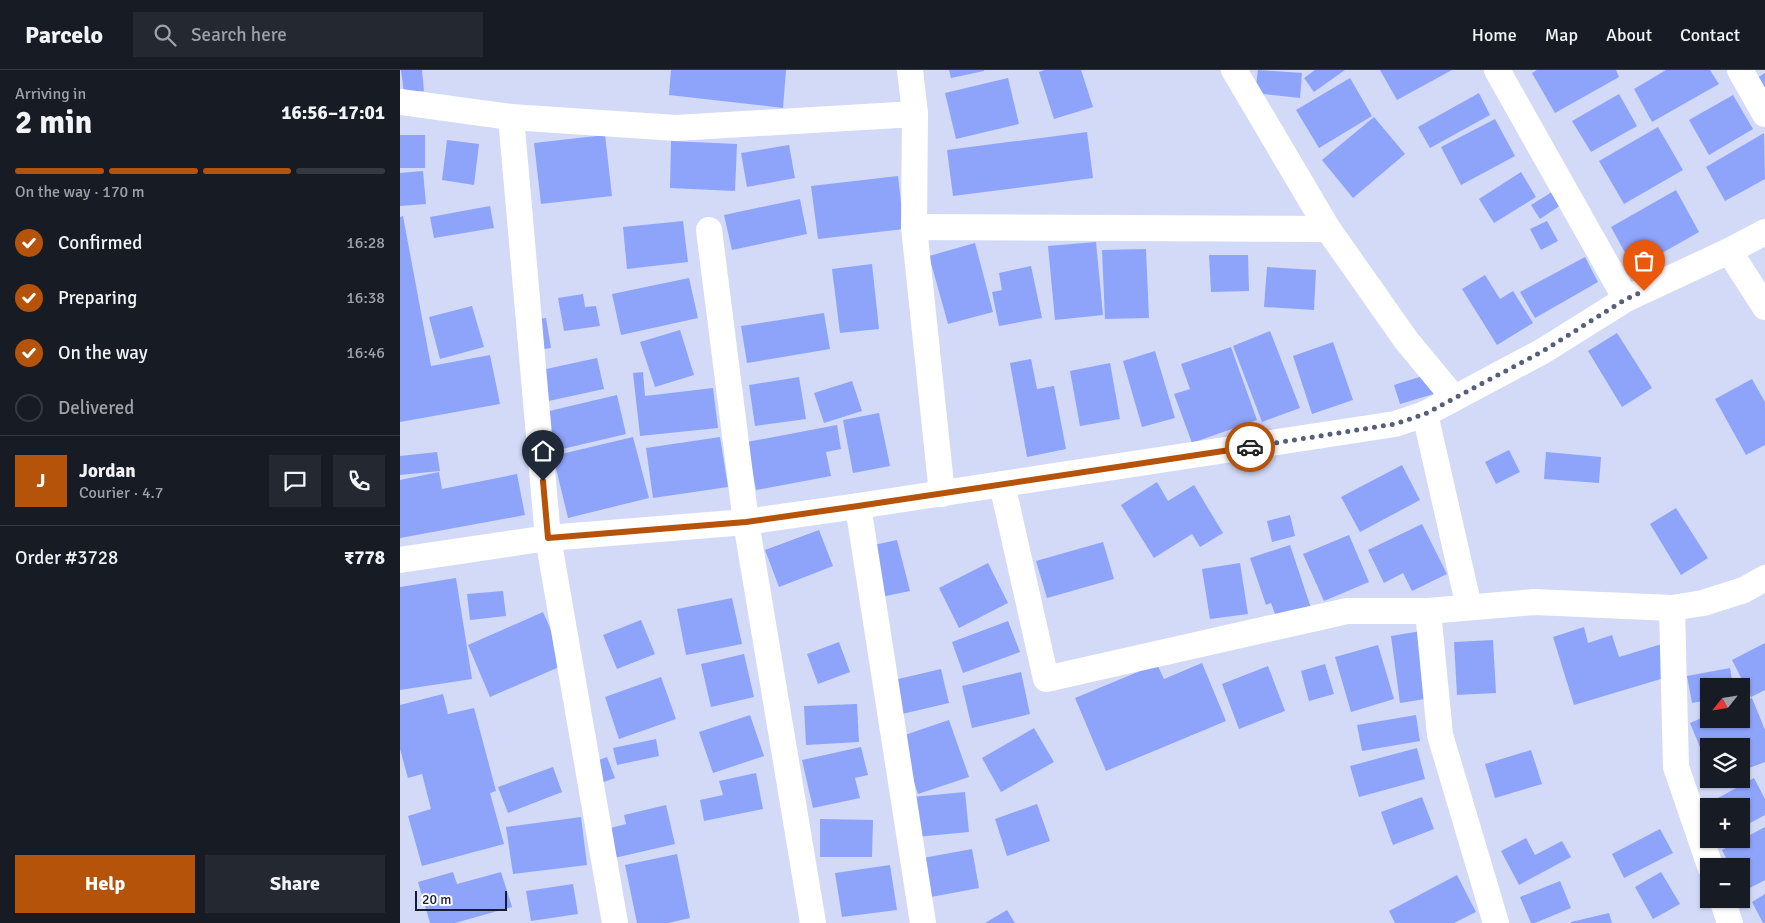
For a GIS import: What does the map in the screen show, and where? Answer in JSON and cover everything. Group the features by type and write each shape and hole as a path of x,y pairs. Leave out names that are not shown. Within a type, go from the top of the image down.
{"street":[{"path":"910,70 915,114 914,227 942,494"},
{"path":"1234,70 1328,229 1406,340 1454,398"},
{"path":"1497,70 1626,299"},
{"path":"1740,70 1765,114"},
{"path":"400,102 511,117 676,128 915,114"},
{"path":"511,117 548,538 615,923"},
{"path":"914,227 1328,229"},
{"path":"709,230 746,522 813,923"},
{"path":"400,560 548,538 746,522 942,494 1395,424 1425,414 1543,351 1626,299 1730,251 1765,232"},
{"path":"1730,251 1765,307"},
{"path":"1425,414 1470,607"},
{"path":"1002,484 1046,679 1346,611 1428,611 1534,602 1672,608 1703,603 1744,590 1765,578"},
{"path":"858,506 922,923"},
{"path":"1672,608 1676,767 1707,858"},
{"path":"1428,611 1440,735 1496,923"},
{"path":"1725,908 1730,923"}],"building":[{"path":"401,70 422,70 424,91 404,93"},
{"path":"671,70 786,70 783,108 669,95"},
{"path":"949,70 984,70 984,71 951,78"},
{"path":"1045,70 1081,70 1093,107 1054,119 1039,72"},
{"path":"1258,70 1302,73 1300,98 1255,93"},
{"path":"1315,70 1345,70 1314,92 1304,78"},
{"path":"1380,70 1452,70 1397,100"},
{"path":"1537,70 1616,70 1619,77 1555,113 1532,73"},
{"path":"1666,70 1710,70 1719,84 1652,122 1634,89"},
{"path":"1765,73 1765,91 1757,78"},
{"path":"1008,78 1019,124 956,139 945,93"},
{"path":"1350,78 1372,116 1319,148 1296,110"},
{"path":"1479,93 1490,115 1430,148 1418,127"},
{"path":"1619,94 1637,126 1591,152 1572,121"},
{"path":"1733,95 1753,129 1709,155 1689,120"},
{"path":"1374,117 1405,154 1353,198 1322,160"},
{"path":"1495,119 1515,156 1461,185 1441,147"},
{"path":"1658,127 1683,170 1624,204 1599,161"},
{"path":"1087,132 1093,178 953,196 947,150"},
{"path":"1764,133 1765,179 1725,201 1706,167"},
{"path":"400,135 425,135 425,168 400,168"},
{"path":"605,135 612,196 541,204 534,143"},
{"path":"447,140 479,144 474,185 442,180"},
{"path":"671,141 737,144 735,191 670,188"},
{"path":"789,145 795,178 747,187 741,153"},
{"path":"423,171 426,204 400,206 400,173"},
{"path":"1521,172 1536,197 1494,223 1479,199"},
{"path":"898,176 904,229 818,239 811,186"},
{"path":"1676,190 1699,232 1634,269 1611,227"},
{"path":"1552,192 1561,205 1540,219 1531,205"},
{"path":"800,199 807,234 732,250 724,215"},
{"path":"490,206 494,228 434,238 430,217"},
{"path":"403,216 431,366 490,355 500,404 400,422 400,217"},
{"path":"683,221 688,262 627,269 623,227"},
{"path":"1547,221 1558,241 1541,250 1530,229"},
{"path":"1096,242 1103,315 1055,320 1048,246"},
{"path":"975,243 993,312 948,324 929,256"},
{"path":"1146,249 1149,318 1105,319 1102,250"},
{"path":"1209,255 1248,255 1249,291 1211,292"},
{"path":"1585,257 1598,282 1535,318 1520,292"},
{"path":"872,264 879,329 840,333 832,269"},
{"path":"1031,266 1042,318 999,326 992,292 1002,290 999,273"},
{"path":"1267,267 1316,270 1314,310 1264,307"},
{"path":"1485,275 1500,299 1513,291 1533,323 1497,345 1462,289"},
{"path":"689,278 698,318 621,335 612,294"},
{"path":"583,294 585,307 596,306 600,326 564,331 558,298"},
{"path":"472,306 484,347 440,359 429,317"},
{"path":"824,313 830,349 747,363 741,326"},
{"path":"546,318 551,348 536,350 530,320"},
{"path":"680,330 694,375 655,387 640,342"},
{"path":"1270,331 1300,408 1262,422 1233,346"},
{"path":"1617,333 1652,388 1622,407 1588,351"},
{"path":"1333,342 1353,400 1312,414 1293,356"},
{"path":"1231,347 1257,420 1192,443 1174,394 1190,389 1181,364"},
{"path":"1155,351 1175,418 1142,427 1123,361"},
{"path":"597,358 604,389 544,402 537,371"},
{"path":"1031,359 1037,389 1054,386 1066,449 1027,457 1010,363"},
{"path":"1110,363 1120,419 1080,426 1070,371"},
{"path":"643,372 645,396 713,388 718,428 640,436 633,373"},
{"path":"1432,373 1437,393 1400,404 1394,385"},
{"path":"799,377 806,419 755,426 749,385"},
{"path":"1752,379 1765,402 1765,445 1746,455 1715,399"},
{"path":"852,381 862,411 824,423 814,393"},
{"path":"617,395 626,434 554,451 545,412"},
{"path":"879,413 890,466 853,473 843,420"},
{"path":"837,425 841,449 826,452 831,476 756,490 747,442"},
{"path":"633,437 649,498 568,518 553,456"},
{"path":"720,437 728,487 653,498 646,448"},
{"path":"1509,450 1520,472 1496,484 1485,462"},
{"path":"437,452 440,471 400,475 400,456"},
{"path":"1546,452 1601,457 1599,483 1544,479"},
{"path":"1402,465 1420,500 1360,532 1341,497"},
{"path":"439,472 442,489 517,474 525,515 400,538 400,480"},
{"path":"1157,482 1168,501 1194,485 1223,533 1200,547 1192,534 1154,558 1121,505"},
{"path":"1676,508 1708,558 1681,575 1650,524"},
{"path":"1290,515 1295,536 1272,542 1267,521"},
{"path":"1422,524 1447,574 1412,591 1403,573 1384,583 1368,550"},
{"path":"819,530 833,566 779,587 765,550"},
{"path":"1349,535 1369,582 1324,601 1303,554"},
{"path":"897,540 910,591 881,597 869,546"},
{"path":"1103,542 1114,579 1047,598 1036,561"},
{"path":"1290,545 1313,614 1279,625 1271,603 1266,605 1250,558"},
{"path":"988,563 1008,603 959,628 939,588"},
{"path":"1240,563 1248,614 1210,619 1202,569"},
{"path":"456,578 472,679 400,690 400,587"},
{"path":"503,591 506,616 470,620 467,594"},
{"path":"732,598 742,644 686,655 677,609"},
{"path":"543,612 566,664 490,697 468,645"},
{"path":"641,620 655,654 617,669 603,635"},
{"path":"1008,621 1020,652 963,673 952,642"},
{"path":"1584,627 1588,643 1612,635 1619,657 1662,644 1671,676 1574,705 1553,637"},
{"path":"1421,631 1431,698 1400,703 1391,636"},
{"path":"1493,640 1496,693 1457,695 1454,642"},
{"path":"839,642 850,672 818,684 807,654"},
{"path":"1765,643 1765,690 1751,697 1750,678 1741,678 1732,660"},
{"path":"1378,645 1394,699 1351,712 1335,657"},
{"path":"744,654 754,697 711,707 701,664"},
{"path":"1202,663 1226,721 1106,771 1075,698 1157,664 1164,679"},
{"path":"1325,664 1334,694 1309,701 1301,671"},
{"path":"1268,666 1285,711 1239,729 1222,684"},
{"path":"1730,668 1732,678 1700,678 1700,702 1692,703 1687,676"},
{"path":"941,669 949,703 902,714 894,680"},
{"path":"1021,672 1030,714 972,728 962,686"},
{"path":"661,677 676,719 619,739 605,697"},
{"path":"443,694 448,714 474,708 496,791 490,793 504,844 422,866 408,816 431,809 422,774 408,778 400,749 400,705"},
{"path":"1752,698 1765,730 1765,762 1750,768 1750,738 1700,738 1700,747 1690,723 1700,719 1700,728 1750,728 1750,699"},
{"path":"857,704 859,742 806,745 804,706"},
{"path":"750,715 764,756 713,773 699,732"},
{"path":"1416,715 1420,741 1362,751 1357,725"},
{"path":"949,720 969,777 918,794 899,737"},
{"path":"1034,728 1054,762 1001,792 982,758"},
{"path":"656,739 659,756 617,765 613,748"},
{"path":"861,747 868,775 855,778 860,798 813,808 802,760"},
{"path":"1417,748 1425,779 1359,797 1350,766"},
{"path":"1531,750 1542,784 1495,798 1485,764"},
{"path":"607,757 615,778 601,783 593,762"},
{"path":"553,767 562,792 508,813 498,787"},
{"path":"756,773 763,809 704,821 700,800 723,795 719,781"},
{"path":"1754,778 1765,799 1765,815 1750,823 1750,798 1718,798 1736,788 1750,788 1750,780"},
{"path":"965,792 969,832 916,837 912,797"},
{"path":"1422,797 1434,829 1393,845 1381,812"},
{"path":"1037,804 1050,841 1007,856 995,819"},
{"path":"666,805 675,844 610,859 603,830 626,824 624,815"},
{"path":"581,817 587,865 513,874 506,827"},
{"path":"820,819 873,820 872,857 820,857"},
{"path":"1765,827 1765,880 1750,888 1750,858 1726,858 1722,850 1726,848 1750,848 1750,835"},
{"path":"1660,829 1673,853 1624,878 1612,854"},
{"path":"1526,838 1535,855 1562,841 1571,857 1519,885 1501,851"},
{"path":"972,849 979,888 931,897 923,858"},
{"path":"677,854 690,918 668,923 637,923 625,865"},
{"path":"890,865 897,910 842,917 835,873"},
{"path":"453,872 457,884 501,872 512,907 455,923 430,923 418,882"},
{"path":"1661,872 1680,904 1653,919 1635,887"},
{"path":"1457,875 1476,912 1454,923 1395,923 1389,911"},
{"path":"1560,881 1571,908 1531,923 1520,897"},
{"path":"573,884 578,914 531,921 526,891"},
{"path":"1765,894 1765,923 1763,923 1752,902"},
{"path":"1007,910 1015,923 985,923"},
{"path":"1609,913 1612,923 1571,923 1571,922"}],"way so far":[{"path":"1250,447 1395,424 1425,414 1543,351 1626,299 1644,291"}],"route":[{"path":"543,481 548,538 746,522 1250,447"}]}
